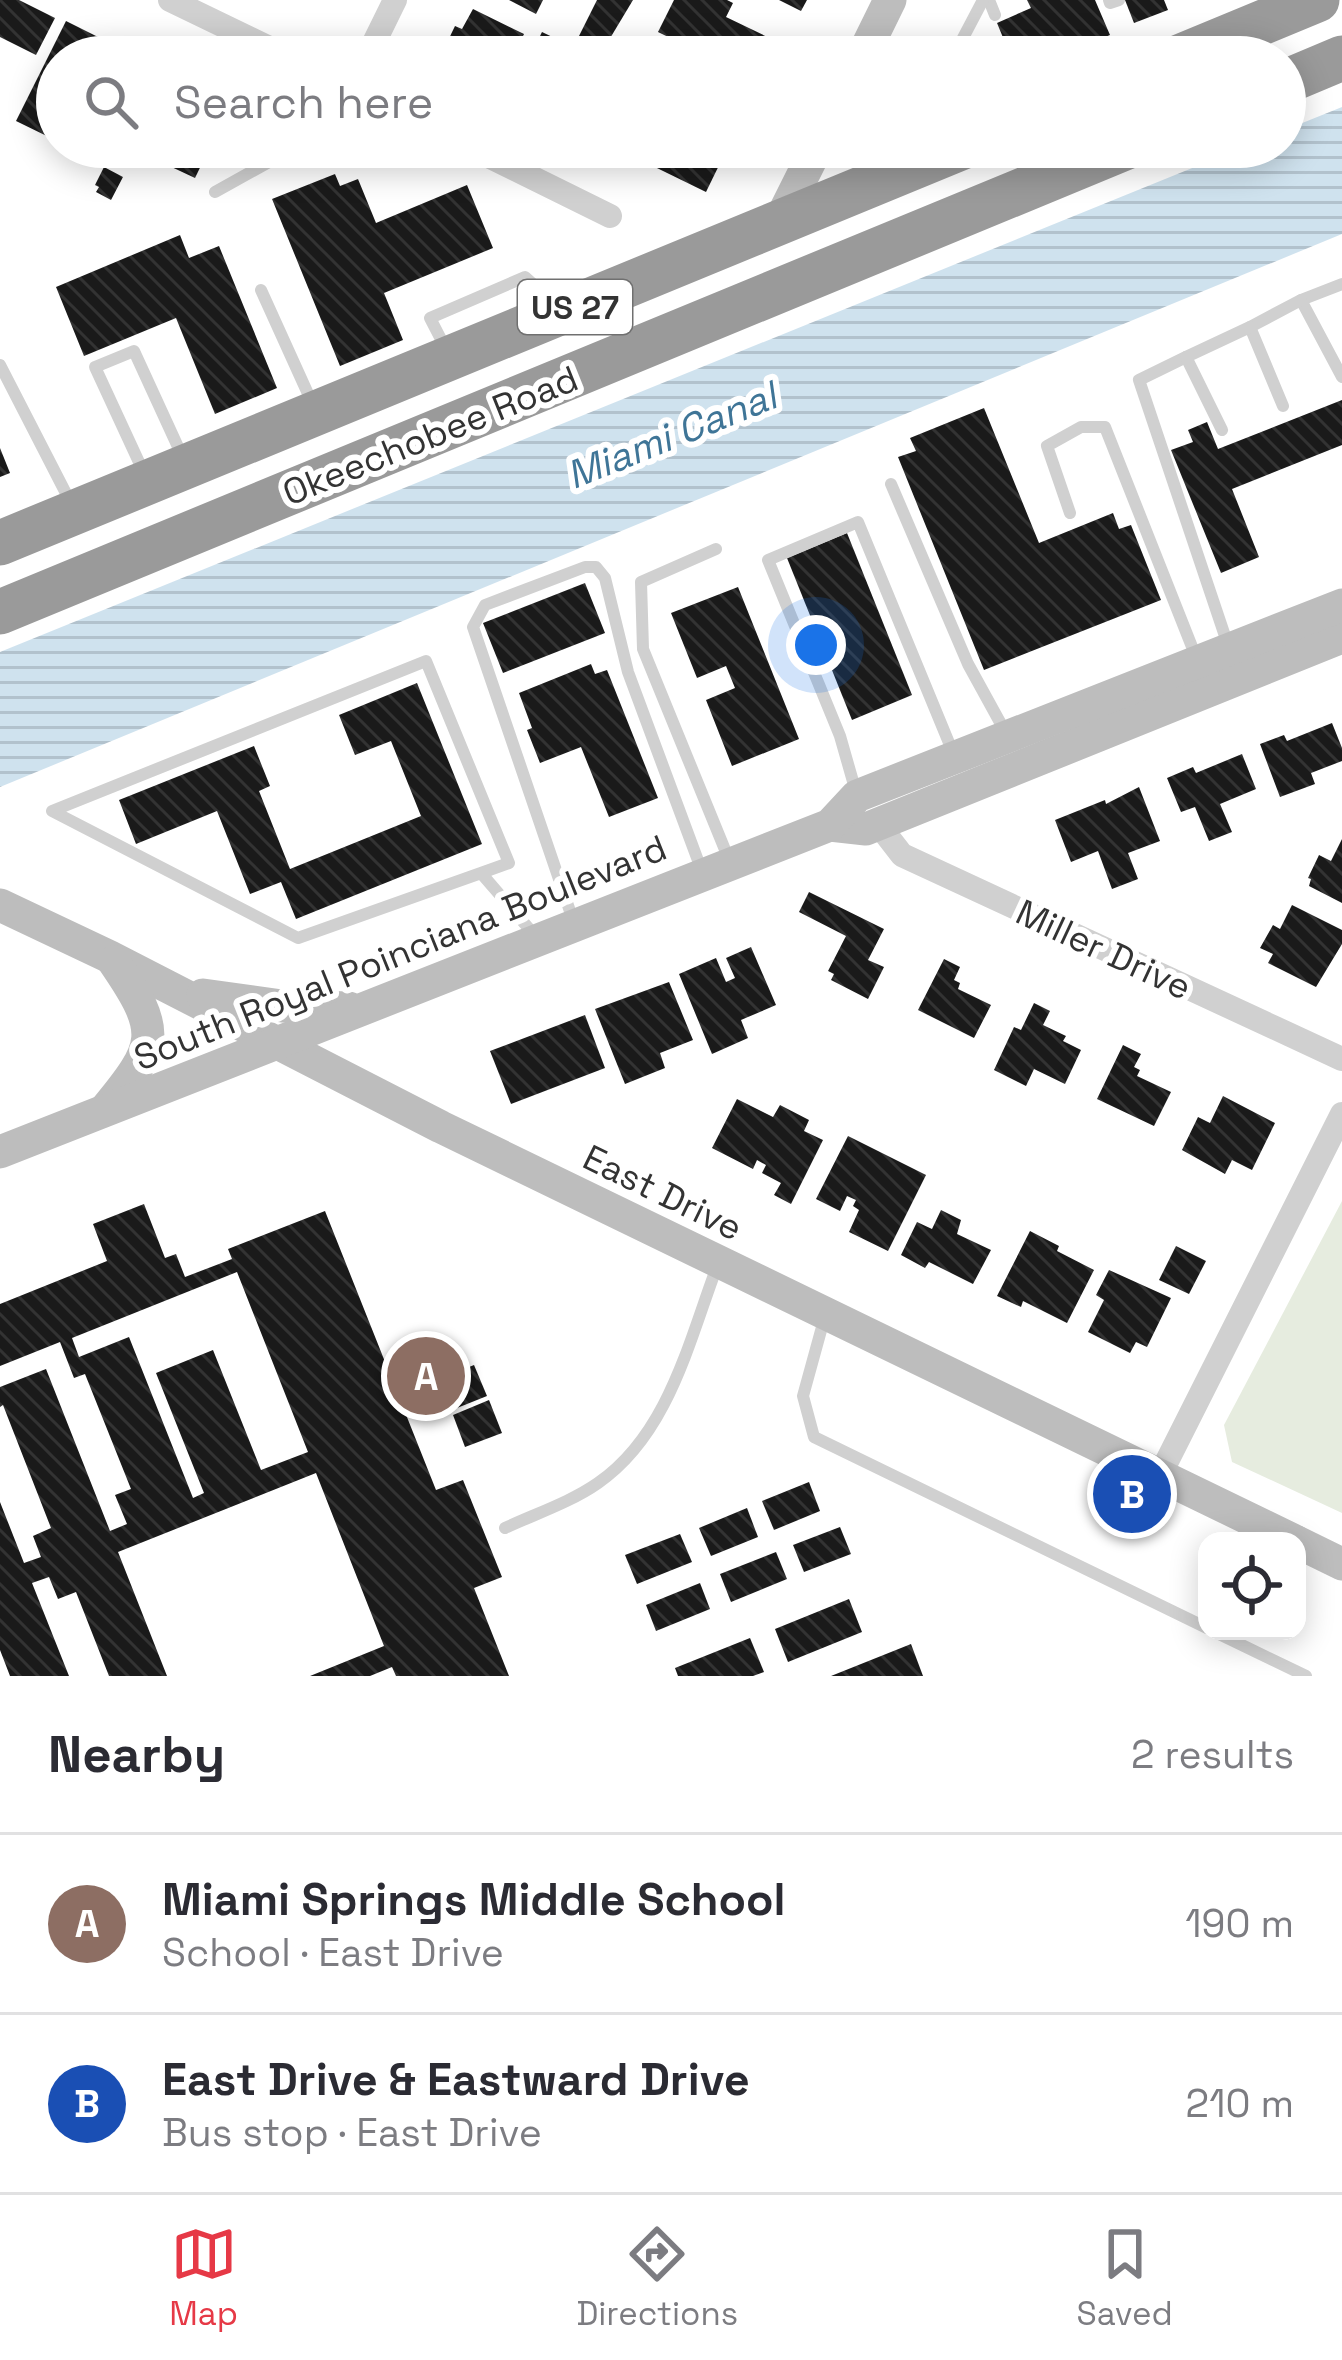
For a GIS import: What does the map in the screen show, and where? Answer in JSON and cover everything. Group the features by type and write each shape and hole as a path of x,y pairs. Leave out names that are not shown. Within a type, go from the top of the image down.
{"highway":[{"path":"1230,36 1317,0"},
{"path":"1306,73 1342,58"},
{"name":"Okeechobee Road","path":"0,543 779,223 897,168"},
{"name":"Okeechobee Road","path":"0,612 1076,168"},
{"path":"674,334 749,268 779,223"}],"street":[{"path":"170,0 245,36"},
{"path":"377,36 395,0"},
{"path":"872,36 890,0"},
{"path":"513,168 610,216"},
{"path":"779,223 806,168"},
{"name":"South Royal Poinciana Boulevard","path":"0,1152 830,825 857,796 1342,605"},
{"name":"South Royal Poinciana Boulevard","path":"830,825 866,829 1342,637"},
{"name":"Miller Drive","path":"878,824 902,855 1342,1059"},
{"name":"East Drive","path":"0,905 825,1315 1276,1532"},
{"path":"104,1111 141,1063 148,1026 143,1005 110,957"},
{"path":"178,991 282,1006 367,1008"},
{"path":"1160,1475 1342,1114"},
{"name":"East Drive","path":"1306,1547 1342,1564"}],"lane":[{"path":"965,36 986,0 995,15"},
{"path":"1109,0 1110,4 1118,0"},
{"path":"215,192 258,168"},
{"path":"1230,650 1139,380 1342,284"},
{"path":"261,290 316,413"},
{"path":"1301,300 1342,377"},
{"path":"1250,327 1283,406"},
{"path":"134,351 167,475 95,367 134,351"},
{"path":"1186,357 1222,430"},
{"path":"0,365 75,512"},
{"path":"1070,513 1046,446 1081,427 1105,427 1198,663"},
{"path":"890,484 968,664 1008,736"},
{"path":"857,796 840,736 768,560 858,522 955,756"},
{"path":"716,549 641,582 643,649 717,868"},
{"path":"574,925 473,627 485,605 596,567 604,578 628,672 717,868"},
{"path":"426,661 509,862 481,873 298,938 52,812 426,661"},
{"path":"481,873 538,939"},
{"path":"505,1528 597,1484 639,1449 672,1388 718,1262"},
{"path":"825,1315 802,1396 814,1437 1198,1623"},
{"path":"1232,1640 1306,1676"}],"shaded area":[{"path":"1342,1201 1342,1513 1232,1462 1224,1425"}],"water":[{"name":"Miami Canal","path":"1342,107 1342,234 0,787 0,652 1192,168 1306,168 1306,122"}],"building":[{"path":"0,0 19,0 55,18 46,36 36,36 36,55 0,37"},
{"path":"509,0 543,0 536,14"},
{"path":"597,0 633,0 611,36 579,36"},
{"path":"674,0 727,0 733,3 726,17 765,36 666,36 658,32"},
{"path":"779,0 807,0 801,11"},
{"path":"1027,0 1095,0 1110,35 1002,36 997,23 1031,8"},
{"path":"1125,0 1164,0 1168,10 1134,23"},
{"path":"473,9 524,34 450,36 455,26 462,29"},
{"path":"66,21 96,36 58,36"},
{"path":"36,81 36,131 16,121"},
{"path":"104,168 123,177 111,200 96,192 99,187 95,185"},
{"path":"174,168 200,168 195,178"},
{"path":"657,168 718,168 706,192"},
{"path":"335,174 340,186 358,179 376,223 467,185 493,248 384,293 403,340 340,366 272,199"},
{"path":"180,235 189,258 219,246 277,388 215,414 176,318 84,356 56,287"},
{"path":"1342,400 1342,445 1232,489 1259,557 1221,573 1171,450 1193,442 1188,430 1207,422 1218,449"},
{"path":"984,408 1039,543 1113,513 1119,529 1131,525 1161,600 984,670 898,457 916,451 910,438"},
{"path":"0,448 10,473 0,477"},
{"path":"847,533 912,695 852,720 787,558"},
{"path":"585,583 605,633 503,673 483,623"},
{"path":"738,587 799,739 732,766 706,700 735,688 726,666 697,678 671,613"},
{"path":"591,664 595,674 607,670 658,798 609,817 581,747 540,763 519,693"},
{"path":"417,683 482,844 296,919 281,882 250,894 217,811 136,844 119,800 254,746 270,786 259,791 290,869 421,816 391,741 355,755 339,715"},
{"path":"1332,723 1342,761 1311,773 1315,784 1280,797 1260,744 1284,735 1287,741"},
{"path":"1242,754 1256,789 1220,804 1232,832 1209,841 1195,807 1181,812 1167,778 1193,767 1196,773"},
{"path":"1139,787 1160,841 1128,853 1138,879 1112,889 1098,851 1071,862 1055,820 1105,800 1106,804"},
{"path":"1342,839 1342,903 1309,886 1308,878 1319,855 1331,861"},
{"path":"809,892 884,929 868,960 884,967 868,999 831,980 834,974 828,971 846,936 799,912"},
{"path":"1292,905 1342,930 1342,944 1316,987 1268,963 1273,954 1260,948 1273,925 1280,929"},
{"path":"751,947 776,1005 741,1020 748,1038 712,1054 679,974 716,958 726,982 735,978 726,958"},
{"path":"944,959 960,967 954,980 960,983 958,989 991,1005 974,1038 918,1010"},
{"path":"669,982 693,1040 660,1053 665,1068 625,1084 595,1009"},
{"path":"1034,1003 1050,1011 1043,1025 1081,1050 1065,1084 1034,1069 1026,1086 994,1070 1014,1027 1021,1030"},
{"path":"585,1015 605,1068 511,1104 490,1051"},
{"path":"1123,1045 1141,1054 1134,1067 1140,1070 1137,1076 1171,1092 1154,1126 1097,1099"},
{"path":"1223,1096 1275,1123 1252,1170 1232,1160 1225,1174 1182,1150 1198,1117 1210,1123"},
{"path":"737,1099 773,1117 780,1105 809,1120 804,1131 823,1140 791,1204 774,1195 781,1183 762,1173 766,1165 757,1160 753,1169 712,1148"},
{"path":"848,1136 926,1175 888,1251 849,1232 859,1210 853,1206 856,1200 847,1196 840,1211 816,1199"},
{"path":"144,1204 165,1258 176,1254 185,1277 232,1259 228,1249 325,1211 436,1490 463,1480 502,1577 474,1588 509,1676 396,1676 392,1667 370,1676 310,1676 384,1646 316,1473 118,1552 167,1676 109,1676 76,1592 58,1599 49,1577 32,1583 69,1676 10,1676 0,1650 0,1502 24,1563 41,1557 33,1536 51,1528 3,1405 0,1407 0,1387 46,1369 110,1531 127,1524 115,1495 131,1489 85,1374 74,1378 60,1342 0,1366 0,1304 107,1261 93,1224","holes":["237,1272 308,1452 261,1470 213,1350 156,1373 204,1493 193,1498 129,1337 79,1357 72,1338"]},
{"path":"941,1210 961,1220 957,1234 991,1250 973,1284 929,1262 925,1268 901,1255 917,1222 932,1229"},
{"path":"1030,1231 1094,1270 1067,1323 1023,1301 1021,1307 997,1296"},
{"path":"1176,1246 1206,1261 1189,1294 1159,1280"},
{"path":"1109,1270 1171,1298 1147,1347 1136,1342 1130,1353 1088,1332 1104,1300 1096,1295"},
{"path":"474,1365 487,1396 452,1410 440,1379"},
{"path":"489,1400 502,1433 465,1447 453,1415"},
{"path":"809,1482 820,1511 774,1530 762,1501"},
{"path":"747,1508 758,1537 711,1556 699,1528"},
{"path":"840,1527 851,1554 804,1572 793,1545"},
{"path":"680,1534 692,1562 637,1584 625,1555"},
{"path":"776,1552 787,1579 731,1602 720,1574"},
{"path":"700,1583 710,1609 656,1631 646,1605"},
{"path":"849,1599 862,1632 788,1662 775,1629"},
{"path":"750,1638 764,1672 678,1676 675,1668"},
{"path":"911,1644 923,1676 831,1676"}],"place":[{"name":"Miami Springs Middle School","path":"426,1376"},
{"name":"East Drive & Eastward Drive","path":"1132,1494"}]}
